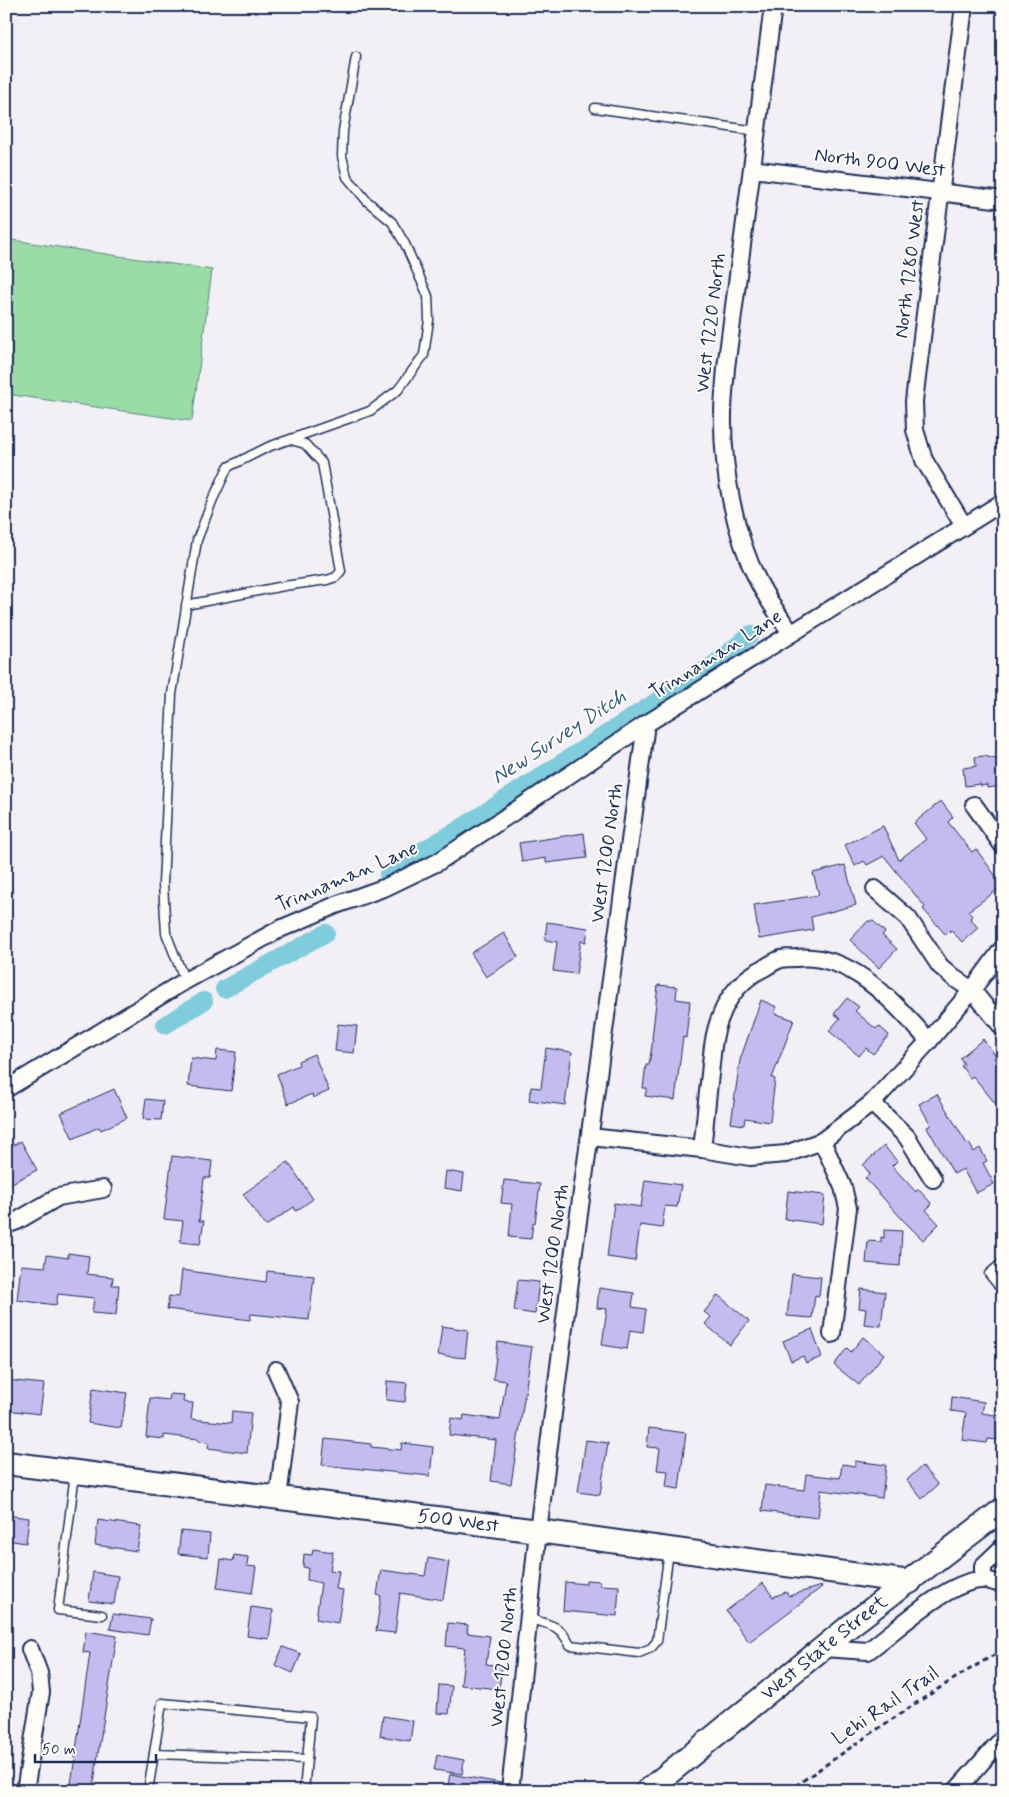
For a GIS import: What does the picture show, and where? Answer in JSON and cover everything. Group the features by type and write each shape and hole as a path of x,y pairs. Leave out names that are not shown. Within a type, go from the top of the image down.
{"main road":[{"name":"500 West","path":"6,1463 538,1531 910,1582"},
{"name":"West State Street","path":"647,1791 823,1648 1003,1509"}],"street":[{"name":"West 1220 North","path":"773,6 726,368 722,415 726,471 732,504 744,547 758,581 772,606 791,633"},
{"name":"North 1280 West","path":"964,6 942,192 914,401 915,430 924,460 964,526"},
{"name":"North 900 West","path":"752,169 1003,200"},
{"name":"Trinnaman Lane","path":"6,1089 185,981 280,929 336,905 386,887 438,862 646,724 1003,502"},
{"name":"West 1200 North","path":"510,1791 538,1531 572,1265 646,724"},
{"path":"974,805 1003,846"},
{"path":"875,888 908,918 940,966 972,990 1003,1028"},
{"path":"590,1137 702,1149 750,1157 786,1154 822,1141 872,1103 929,1041 972,990 1003,948"},
{"path":"702,1149 714,1042 725,1005 735,990 756,972 781,959 806,957 828,960 854,971 880,991 929,1041"},
{"path":"872,1103 907,1137 933,1179"},
{"path":"822,1141 843,1187 848,1208 832,1334"},
{"path":"6,1225 17,1221 58,1197 103,1189"},
{"path":"276,1370 290,1402 278,1498"},
{"path":"983,1579 983,1566 1003,1546"},
{"path":"823,1648 868,1651 938,1598 968,1582 983,1579 1003,1585"},
{"path":"26,1791 41,1692 39,1673 30,1649"},
{"path":"956,1791 1003,1738"}],"lane":[{"path":"185,981 166,934 163,884 172,694 197,540 228,467 268,447 370,411 398,390 424,355 429,320 428,296 425,289 405,244 392,222 367,201 347,178 342,156 343,131 356,57"},
{"path":"596,108 757,131"},
{"path":"186,605 284,586 327,580 336,577 341,571 322,463 305,444 289,440"},
{"path":"1003,1262 989,1274 1003,1291"},
{"path":"75,1471 58,1610 102,1615"},
{"path":"530,1619 554,1626 563,1632 570,1645 639,1653 651,1648 657,1641 669,1549"},
{"path":"148,1791 162,1703 311,1717 304,1791"},
{"path":"154,1754 307,1759"}],"path":[{"name":"Lehi Rail Trail","path":"788,1791 909,1707 1003,1650"}],"green space":[{"path":"6,239 212,270 192,421 6,394"}],"building":[{"path":"984,756 1003,761 1003,786 987,788 987,785 981,786 980,784 965,786 963,768 976,766 975,757"},
{"path":"941,801 953,817 948,822 972,852 976,849 1003,886 968,911 972,916 970,918 978,928 962,942 951,930 946,935 923,909 925,907 884,856 867,865 864,861 855,866 845,845 883,826 899,860 926,839 914,823"},
{"path":"584,833 587,858 546,863 546,858 522,862 519,843"},
{"path":"845,865 856,905 811,917 813,930 759,939 754,905 819,895 813,873"},
{"path":"868,921 873,921 885,932 882,935 897,949 879,968 850,940"},
{"path":"547,922 588,928 586,942 581,941 576,974 553,971 557,942 545,940"},
{"path":"504,933 518,957 486,977 471,953"},
{"path":"658,985 677,987 676,999 690,1001 686,1038 683,1037 675,1100 645,1096 647,1088 643,1088 646,1065 649,1065 653,1039"},
{"path":"847,998 859,1007 855,1011 876,1029 879,1026 889,1035 873,1054 866,1048 859,1056 829,1031 840,1018 834,1014"},
{"path":"761,1000 777,1007 774,1013 794,1020 772,1078 775,1079 770,1122 745,1118 744,1125 731,1123 740,1060"},
{"path":"338,1024 357,1026 354,1053 335,1051"},
{"path":"983,1039 996,1056 994,1058 1003,1070 1003,1113 973,1076 970,1078 961,1066 964,1064 960,1058"},
{"path":"546,1048 572,1052 565,1105 529,1100 531,1087 541,1088"},
{"path":"217,1050 236,1052 231,1091 188,1086 191,1058 216,1061"},
{"path":"314,1054 329,1091 313,1098 312,1094 288,1104 277,1074 299,1065 298,1061"},
{"path":"114,1089 127,1118 101,1130 99,1127 73,1139 61,1113"},
{"path":"937,1094 967,1144 969,1143 974,1152 980,1148 987,1161 983,1163 994,1184 976,1193 963,1169 954,1174 927,1127 931,1125 919,1104"},
{"path":"146,1099 163,1101 161,1120 143,1119"},
{"path":"21,1141 37,1170 6,1186 6,1149"},
{"path":"884,1146 897,1161 892,1166 916,1192 918,1189 932,1204 926,1210 939,1224 923,1240 865,1178 870,1174 863,1165"},
{"path":"172,1156 212,1161 210,1178 204,1178 199,1221 204,1221 200,1244 180,1242 183,1221 164,1219"},
{"path":"288,1162 313,1199 296,1211 294,1207 266,1226 243,1194"},
{"path":"446,1171 464,1174 462,1191 444,1188"},
{"path":"504,1180 540,1184 531,1239 509,1237 512,1204 501,1203"},
{"path":"645,1180 681,1185 677,1207 665,1206 662,1228 640,1225 635,1261 607,1257 614,1203 641,1207"},
{"path":"788,1191 825,1195 822,1224 785,1219"},
{"path":"884,1230 902,1231 900,1266 866,1263 868,1241 881,1242 881,1237 884,1238"},
{"path":"68,1253 89,1256 87,1274 113,1277 112,1285 119,1285 116,1315 92,1313 94,1298 58,1294 56,1305 17,1300 21,1265 45,1267 47,1255 68,1258"},
{"path":"182,1270 266,1282 267,1271 314,1276 309,1320 251,1314 250,1320 167,1309 169,1296 179,1297"},
{"path":"792,1274 821,1277 819,1296 815,1295 812,1318 787,1316"},
{"path":"518,1280 539,1282 535,1314 514,1311"},
{"path":"599,1288 634,1293 632,1307 646,1309 643,1332 630,1330 627,1349 602,1345 607,1309 597,1308"},
{"path":"861,1289 885,1292 881,1326 864,1324 866,1309 859,1308"},
{"path":"718,1295 749,1321 730,1345 705,1324 711,1317 704,1312"},
{"path":"442,1326 468,1330 465,1358 438,1355"},
{"path":"812,1329 822,1357 806,1363 803,1356 791,1361 783,1341"},
{"path":"863,1337 884,1354 859,1385 834,1365 847,1348 851,1352"},
{"path":"498,1342 532,1347 511,1484 491,1481 496,1440 449,1435 451,1418 463,1420 464,1415 500,1420 506,1381 493,1379"},
{"path":"6,1380 44,1384 40,1414 6,1410"},
{"path":"387,1381 407,1383 405,1402 386,1400"},
{"path":"93,1388 127,1393 121,1428 88,1423"},
{"path":"170,1394 184,1395 183,1402 193,1403 191,1419 231,1423 232,1411 251,1413 247,1453 208,1448 209,1442 199,1441 199,1439 164,1435 164,1439 146,1437 150,1398 169,1400"},
{"path":"952,1397 984,1402 982,1413 1001,1416 998,1440 988,1439 987,1443 962,1440 966,1413 951,1411"},
{"path":"649,1428 686,1433 679,1489 666,1487 668,1471 657,1470 660,1448 647,1447"},
{"path":"325,1439 371,1444 371,1447 401,1450 402,1443 433,1447 430,1476 322,1465"},
{"path":"586,1440 608,1443 600,1495 578,1492"},
{"path":"855,1461 886,1465 882,1498 821,1490 818,1518 762,1511 765,1485 804,1490 806,1474 840,1478 842,1464 855,1466"},
{"path":"922,1466 938,1485 922,1499 907,1480"},
{"path":"6,1515 29,1518 26,1543 6,1540"},
{"path":"98,1520 141,1526 137,1551 95,1545"},
{"path":"181,1531 210,1534 208,1557 178,1554"},
{"path":"313,1549 333,1552 330,1570 339,1571 336,1589 343,1590 338,1623 316,1619 321,1583 307,1580 308,1568 303,1567 304,1554 312,1555"},
{"path":"234,1555 248,1557 247,1566 256,1567 252,1593 217,1588 221,1559 233,1561"},
{"path":"428,1558 449,1562 443,1600 400,1593 395,1633 376,1631 381,1596 377,1595 381,1570 425,1576"},
{"path":"93,1572 118,1576 114,1604 89,1601"},
{"path":"586,1580 600,1581 600,1585 619,1586 617,1616 563,1611 565,1582 586,1584"},
{"path":"763,1583 773,1597 786,1592 789,1596 822,1587 749,1642 726,1611"},
{"path":"251,1607 273,1610 269,1639 247,1636"},
{"path":"113,1614 151,1619 148,1635 110,1629"},
{"path":"448,1623 468,1625 467,1633 490,1636 486,1664 502,1666 499,1689 461,1685 465,1648 446,1646"},
{"path":"86,1631 117,1636 93,1791 70,1791 90,1653 83,1652"},
{"path":"283,1647 301,1654 293,1673 275,1665"},
{"path":"439,1685 452,1686 449,1714 437,1713"},
{"path":"383,1716 413,1721 410,1741 380,1736"},
{"path":"437,1755 464,1760 462,1774 434,1770"},
{"path":"450,1774 501,1783 500,1791 447,1791"}],"waterway":[{"name":"New Survey Ditch","path":"388,874 411,857 458,830 716,663 751,634"},
{"name":"New Survey Ditch","path":"224,989 326,933"},
{"name":"New Survey Ditch","path":"165,1025 204,1001"}]}
